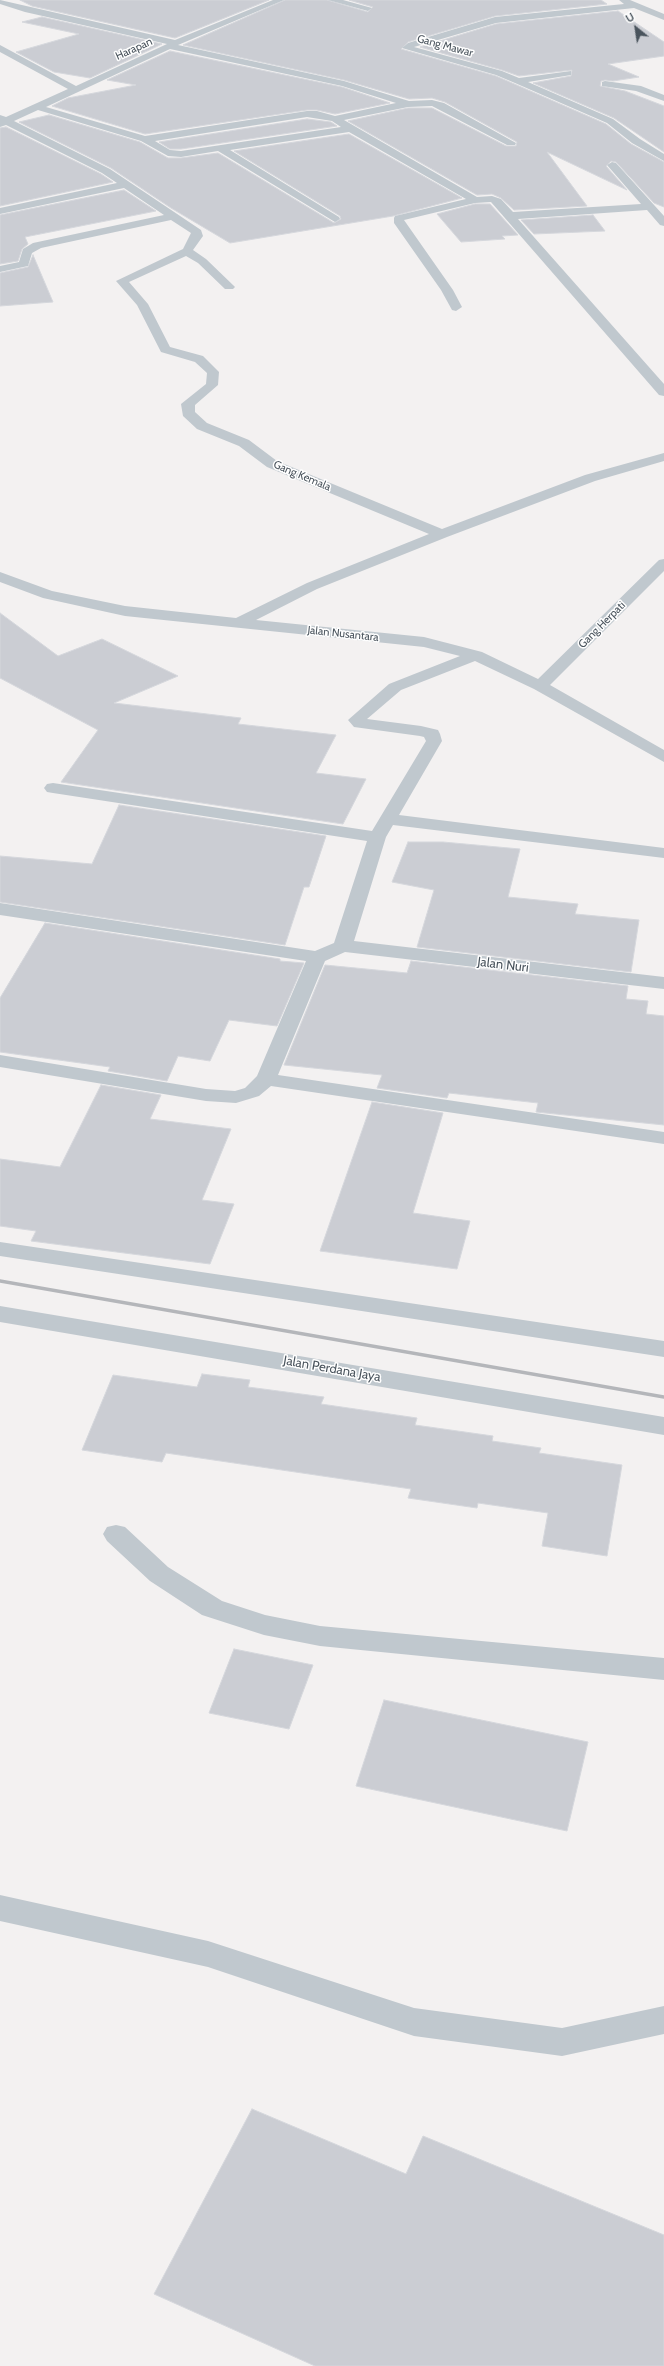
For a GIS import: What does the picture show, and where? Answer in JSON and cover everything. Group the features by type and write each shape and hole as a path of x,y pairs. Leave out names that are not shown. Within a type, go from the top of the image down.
{"street":[{"name":"Harapan","path":"2,121 37,107 73,88 173,44 280,0"},
{"path":"332,0 368,8"},
{"path":"624,0 663,17"},
{"path":"0,1 28,10 344,84 408,104"},
{"name":"Gang Mawar","path":"634,5 484,23 411,45 406,48 499,73 518,81 610,121 636,141 664,158"},
{"path":"484,23 504,29"},
{"path":"0,48 12,56 73,88"},
{"path":"0,58 12,56"},
{"path":"518,81 568,73"},
{"path":"605,84 638,88 664,98"},
{"path":"336,119 408,104 432,103 441,105 511,143"},
{"path":"37,107 145,139 168,153 181,154 353,128"},
{"path":"145,139 307,114 317,114 336,119 353,128 476,200"},
{"path":"2,121 74,153 126,184 197,232 197,236 187,251 202,261 229,287"},
{"path":"220,148 335,219"},
{"path":"612,164 664,223"},
{"path":"0,211 126,184"},
{"path":"456,307 447,290 399,223 399,218 476,200 492,199 497,201 664,392"},
{"path":"510,216 650,207"},
{"path":"0,269 24,264 27,251 37,245 173,216"},
{"name":"Gang Kemala","path":"187,251 122,281 142,304 165,349 199,359 213,372 212,385 188,404 188,413 202,426 244,443 272,464 442,534"},
{"path":"238,623 312,586 442,534 590,478 664,457"},
{"name":"Gang Herpati","path":"540,686 664,563"},
{"name":"Jalan Nusantara","path":"0,577 48,596 124,611 424,642 476,655 540,686 663,754"},
{"path":"0,909 317,957 343,946 377,837 434,740 432,734 421,731 360,723 356,720 395,687 476,655"},
{"path":"53,788 377,837"},
{"path":"387,819 664,853"},
{"name":"Jalan Nuri","path":"343,946 664,983"},
{"path":"0,1062 206,1095 236,1097 252,1092 266,1079 317,957"},
{"path":"266,1079 664,1138"},
{"path":"0,1249 664,1349"},
{"name":"Jalan Perdana Jaya","path":"0,1314 664,1426"},
{"path":"116,1534 160,1574 212,1608 264,1625 320,1636 664,1669"},
{"path":"0,1908 208,1954 414,2022 562,2042 664,2020"}],"building":[{"path":"20,0 269,0 175,38 32,6"},
{"path":"285,0 327,0 368,12 373,7 349,0 601,0 607,4 495,16 408,42 401,49 496,76 606,124 631,144 664,162 664,207 654,203 616,162 611,161 606,166 627,190 547,152 587,206 514,210 501,198 492,194 477,195 348,121 408,108 432,108 506,146 516,146 517,142 445,102 432,98 409,99 344,80 183,45"},
{"path":"618,11 664,42 664,56 608,64 639,77 613,81 605,80 601,81 600,86 625,91 664,106 664,152 614,118 533,83 571,76 572,70 519,76 420,47 496,24"},
{"path":"42,17 162,44 90,78 54,72 16,52 79,34 22,22"},
{"path":"170,51 342,87 390,103 335,114 317,110 307,110 145,134 52,106 68,98 136,85 107,80"},
{"path":"49,115 140,142 168,158 181,158 218,153 334,223 341,219 340,216 234,151 349,134 462,198 393,216 230,243 171,208 111,168 19,122"},
{"path":"307,119 331,122 337,126 181,149 170,149 159,142"},
{"path":"6,127 101,174 113,182 0,206 0,128"},
{"path":"124,190 156,211 25,237 28,244 22,249 18,261 0,264 0,215"},
{"path":"475,204 490,204 518,235 502,236 505,239 461,242 437,214"},
{"path":"593,215 605,231 534,234 521,220"},
{"path":"33,255 53,302 0,306 0,273 28,267"},
{"path":"0,613 58,656 102,639 178,676 114,703 241,718 238,724 336,735 316,773 366,779 343,824 61,782 98,730 0,678"},
{"path":"119,805 326,836 309,887 304,887 285,945 0,902 0,856 92,864"},
{"path":"408,842 443,842 520,849 508,897 578,904 575,914 639,920 631,972 417,947 434,890 392,882"},
{"path":"45,923 280,959 280,961 304,963 277,1026 229,1020 210,1061 178,1056 167,1081 108,1071 110,1067 0,1052 0,998"},
{"path":"411,961 628,986 626,999 648,1001 646,1014 664,1016 664,1125 536,1112 538,1103 449,1093 447,1098 377,1088 382,1075 284,1065 325,965 407,973"},
{"path":"101,1085 161,1095 150,1119 231,1129 202,1200 234,1204 210,1264 31,1241 36,1231 0,1226 0,1159 60,1167"},
{"path":"372,1102 443,1113 413,1213 470,1221 457,1269 320,1251"},
{"path":"202,1374 250,1380 248,1387 324,1397 321,1404 417,1418 415,1425 493,1436 492,1441 541,1448 539,1453 622,1465 607,1556 542,1546 548,1513 478,1503 477,1508 408,1498 411,1489 166,1453 162,1462 82,1450 113,1375 197,1387"},
{"path":"234,1649 313,1665 289,1729 209,1713"},
{"path":"384,1700 588,1742 567,1831 356,1786"},
{"path":"252,2109 406,2174 423,2136 664,2235 664,2366 315,2366 154,2294"}],"railway":[{"path":"0,1281 664,1397"}]}
